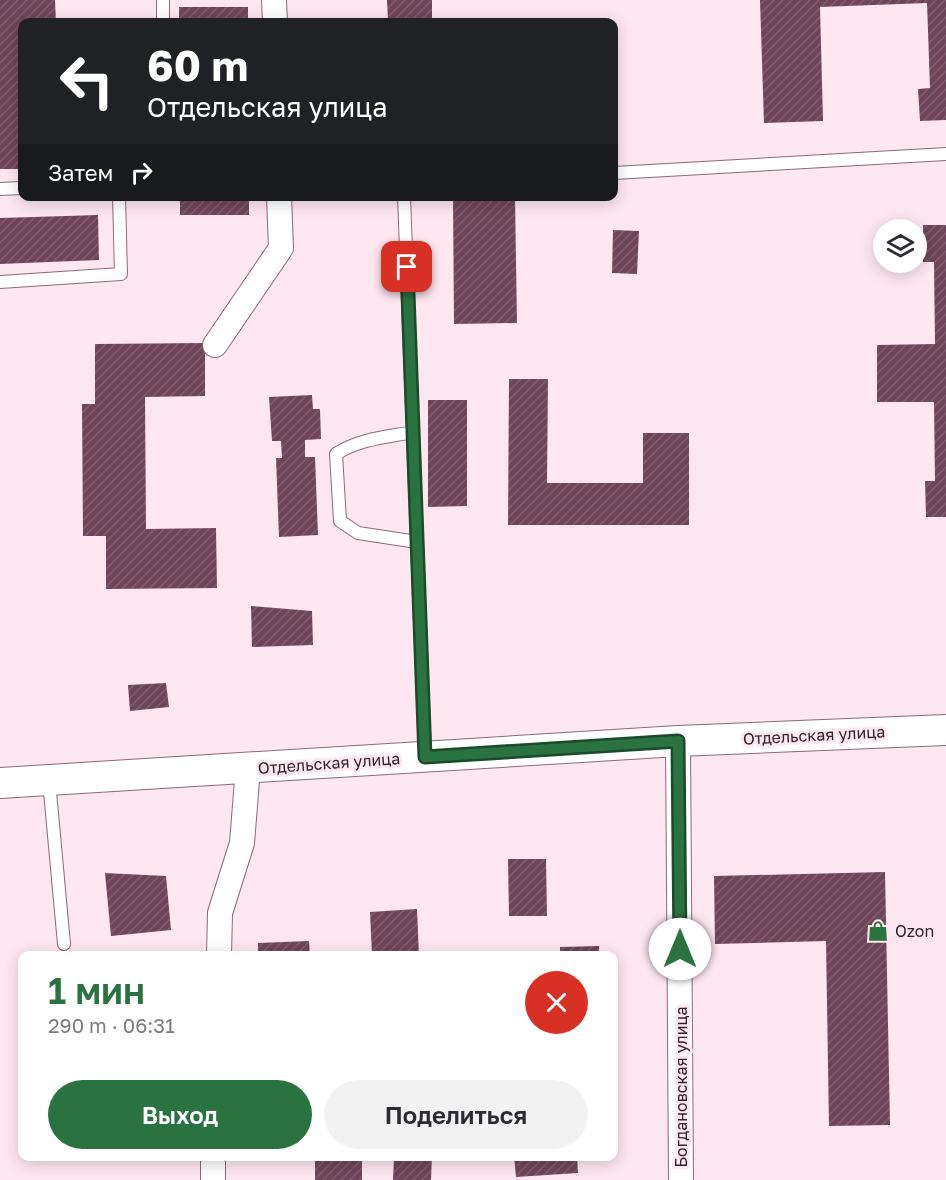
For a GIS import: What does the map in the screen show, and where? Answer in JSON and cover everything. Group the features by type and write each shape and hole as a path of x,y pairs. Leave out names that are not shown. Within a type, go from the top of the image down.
{"street":[{"path":"274,0 275,18"},
{"path":"215,345 281,248 279,201"},
{"name":"Отдельская улица","path":"0,783 678,741 946,730"},
{"name":"Богдановская улица","path":"678,741 681,1180"},
{"path":"219,951 220,913 242,843 248,768"},
{"path":"213,1161 213,1180"}],"lane":[{"path":"163,0 163,18"},
{"path":"618,172 946,154"},
{"path":"0,189 18,188"},
{"path":"0,282 121,274 119,201"},
{"path":"404,201 425,757"},
{"path":"413,432 347,447 336,454 340,521 358,533 417,542"},
{"path":"49,780 64,944"}],"building":[{"path":"0,0 55,0 56,18 18,18 18,169 0,169"},
{"path":"387,0 432,0 432,18 388,18"},
{"path":"760,0 946,0 946,120 920,121 918,89 930,88 927,3 820,7 823,121 764,123"},
{"path":"179,7 248,7 248,18 179,18"},
{"path":"180,201 249,201 249,215 180,215"},
{"path":"453,201 515,201 517,323 454,324"},
{"path":"98,215 99,260 0,264 0,218"},
{"path":"927,225 946,225 946,517 926,517 925,481 935,481 934,402 877,402 877,345 935,344 934,262 927,262"},
{"path":"613,230 639,231 637,274 612,273"},
{"path":"205,343 205,396 145,397 146,529 216,528 217,588 106,589 106,536 83,536 82,404 95,404 95,344"},
{"path":"509,379 548,379 547,483 643,483 643,433 689,433 689,525 508,525"},
{"path":"312,395 313,409 320,409 321,439 305,440 305,457 315,457 318,535 279,537 276,458 282,458 281,441 272,441 269,397"},
{"path":"428,400 467,400 467,506 428,507"},
{"path":"251,606 312,611 313,645 252,647"},
{"path":"166,683 169,707 130,711 128,685"},
{"path":"508,859 546,859 547,916 509,916"},
{"path":"885,872 890,1125 829,1126 826,941 715,944 714,876"},
{"path":"105,873 166,876 171,930 111,936"},
{"path":"417,909 419,951 372,951 370,912"},
{"path":"309,941 310,951 258,951 258,943"},
{"path":"599,946 599,951 560,951 560,947"},
{"path":"315,1161 362,1161 362,1180 315,1180"},
{"path":"394,1161 432,1161 431,1180 393,1180"},
{"path":"514,1161 577,1161 578,1173 516,1177"}],"place":[{"name":"Ozon","path":"878,931"}],"route":[{"path":"407,267 425,757 678,741 680,949"}]}
